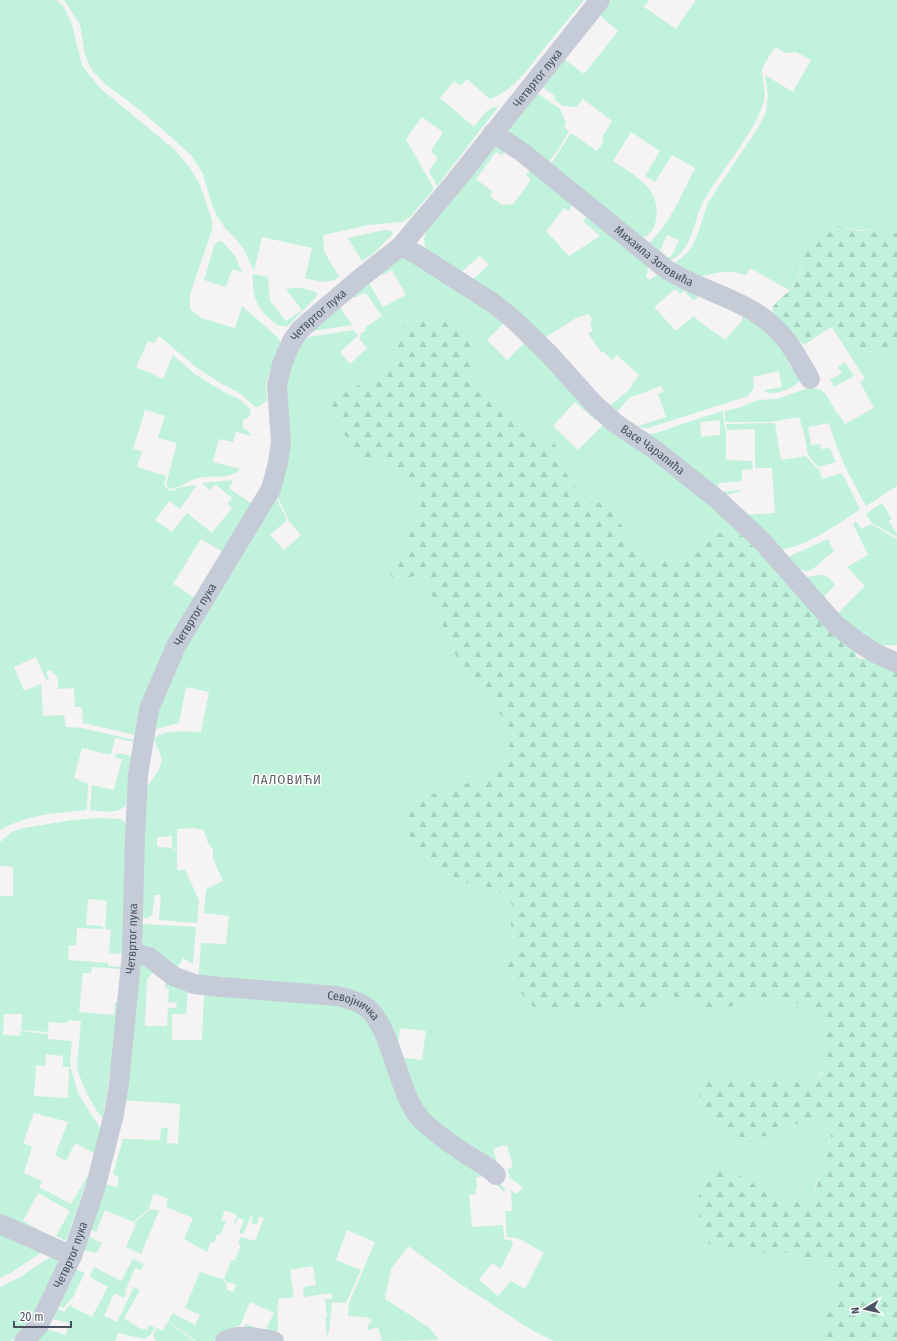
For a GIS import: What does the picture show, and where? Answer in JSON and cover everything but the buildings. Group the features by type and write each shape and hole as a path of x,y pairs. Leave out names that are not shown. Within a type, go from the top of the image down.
{"street":[{"name":"Четвртог пука","path":"24,1341 39,1325 72,1256 95,1190 114,1114 119,1083 132,953 138,775 149,709 176,646 271,489 278,463 281,442 277,386 282,364 290,345 300,330 311,320 401,246 454,183 600,0"},
{"name":"Михаила Зотовића","path":"493,133 522,152 666,269 693,283 730,299 759,315 772,325 784,337 810,379"},
{"name":"Васе Чарапића","path":"401,246 418,255 493,303 513,319 549,354 594,404 615,423 655,450 718,500 760,540 836,624 858,642 897,663"},
{"name":"Севојничка","path":"132,953 144,955 173,976 194,984 337,996 352,1000 364,1006 372,1013 382,1027 407,1097 420,1118 439,1135 488,1167 496,1175"},
{"path":"0,1224 72,1256"},
{"path":"225,1341 242,1336 274,1341"}],"green space":[{"path":"0,0 56,0 63,6 71,21 82,65 90,76 101,89 174,149 190,168 200,185 212,220 212,230 190,294 190,309 201,318 235,328 242,306 281,342 266,384 267,400 258,407 255,407 241,394 197,368 159,336 154,343 148,341 136,367 163,379 173,355 195,374 222,391 239,399 250,409 251,413 249,417 243,420 243,428 248,431 251,436 236,432 233,442 219,439 213,462 240,469 236,473 226,476 198,478 177,488 169,489 166,484 177,443 158,438 165,416 145,410 133,449 142,451 137,467 166,476 164,485 168,490 172,491 181,487 197,485 180,509 169,501 155,520 172,532 187,513 212,533 232,508 227,504 232,498 215,484 210,490 202,483 233,480 229,488 252,504 223,552 201,539 173,584 195,598 135,735 83,723 82,707 75,707 74,688 58,689 58,678 50,670 46,672 49,679 46,680 36,657 14,667 24,691 41,684 43,716 64,715 66,727 82,728 134,740 134,742 115,738 111,755 82,748 74,778 88,784 87,810 53,813 32,817 0,830"},
{"path":"64,0 584,0 519,79 499,95 490,99 467,79 461,86 454,81 440,98 474,127 487,111 494,107 498,107 437,186 429,171 438,158 431,151 443,132 422,117 406,139 434,189 411,216 402,222 368,225 323,235 324,251 339,277 323,282 305,278 312,248 262,237 254,271 243,248 225,228 217,216 212,205 203,174 191,155 145,114 105,84 92,70 85,55 80,25"},
{"path":"611,0 649,0 644,7 676,29 695,1 694,0 897,0 897,233 884,229 857,230 847,227 805,247 797,280 789,290 750,268 746,275 732,272 722,272 697,277 675,263 690,250 697,237 709,201 758,128 766,112 768,96 765,75 793,92 811,60 796,52 786,53 775,47 762,69 765,95 761,110 749,134 703,202 686,245 675,258 666,261 669,256 671,257 679,240 667,235 660,251 663,253 660,257 648,244 669,218 695,168 672,155 655,182 645,176 660,151 631,132 613,161 639,179 652,193 657,212 655,224 648,235 640,238 549,167 571,133 597,151 604,141 602,138 612,121 583,99 576,107 562,106 554,99 555,96 542,87 564,59 584,74 618,31 599,15"},
{"path":"537,93 560,109 566,122 564,127 569,131 558,150 546,165 510,135 509,129"},
{"path":"496,147 506,149 502,155 496,152 476,179 493,192 490,196 502,205 513,204 531,180 526,175 532,168 576,201 568,211 564,208 546,231 569,256 600,236 583,221 590,213 647,264 648,271 646,276 649,280 658,274 700,294 694,301 684,291 680,294 675,289 654,307 676,331 694,316 725,340 742,321 743,310 768,328 785,354 791,368 798,366 801,379 783,391 772,393 764,390 782,387 779,371 753,377 754,388 748,396 648,428 638,426 666,417 658,394 664,392 661,386 629,398 615,414 608,407 627,392 639,375 617,355 612,360 604,352 601,352 588,333 593,331 590,325 592,319 589,314 576,318 546,337 472,280 489,265 480,256 460,273 427,250 424,240 427,230"},
{"path":"830,224 858,231 885,229 897,233 897,348 875,352 864,350 852,343 833,326 804,345 773,316 773,307 797,280 800,272 803,252 808,241 819,229"},
{"path":"385,230 391,231 393,233 392,235 374,253 362,261 348,238"},
{"path":"222,241 235,256 242,272 232,269 226,287 204,280 215,244"},
{"path":"400,257 413,259 505,317 507,320 487,340 507,360 522,345 529,341 565,383 599,415 595,420 575,402 553,426 578,450 606,422 712,500 752,538 727,533 712,534 697,544 679,561 658,560 643,555 635,546 617,518 604,505 585,496 573,484 564,470 560,454 553,441 528,432 478,385 471,376 473,348 468,332 456,319 447,315 441,325 430,324 421,317 410,319 402,327 397,351 384,372 353,388 331,387 327,394 332,406 341,416 341,428 353,450 370,460 384,463 394,478 421,493 420,512 411,527 407,545 389,570 392,577 408,578 424,572 451,649 479,684 514,734 507,750 498,763 486,773 459,786 412,799 402,814 406,832 430,859 456,879 482,889 505,894 513,906 510,918 515,947 506,965 519,991 538,1012 556,1013 620,1008 632,1010 650,1006 657,999 668,993 708,1012 766,998 791,999 804,1008 822,1025 828,1042 825,1068 818,1077 811,1082 801,1083 785,1079 746,1080 713,1077 698,1082 701,1111 712,1126 728,1134 748,1139 766,1136 786,1126 823,1119 833,1128 820,1173 810,1199 798,1201 777,1196 745,1179 725,1166 712,1165 703,1176 698,1198 699,1220 707,1243 724,1249 750,1253 789,1253 825,1262 835,1275 838,1288 822,1314 823,1325 808,1341 554,1341 533,1331 459,1283 408,1246 391,1269 385,1299 430,1328 439,1340 382,1341 378,1327 368,1330 368,1326 372,1320 366,1317 348,1316 349,1303 375,1242 347,1230 336,1260 361,1270 346,1303 332,1302 330,1326 327,1337 325,1299 332,1299 332,1293 304,1297 303,1287 316,1285 313,1266 290,1270 294,1297 278,1299 278,1327 276,1335 244,1328 246,1324 265,1331 274,1313 250,1302 240,1326 237,1325 234,1331 227,1332 213,1341 196,1341 168,1321 173,1313 195,1325 200,1315 185,1308 200,1272 223,1279 227,1285 226,1289 233,1292 236,1285 229,1282 228,1284 224,1278 232,1260 235,1260 241,1245 238,1244 241,1237 255,1241 264,1218 259,1217 257,1225 251,1223 253,1217 251,1216 243,1234 239,1233 244,1220 238,1218 235,1225 237,1215 225,1210 221,1220 226,1222 220,1235 217,1234 214,1243 211,1242 207,1252 184,1239 193,1218 166,1207 168,1198 153,1194 149,1209 133,1222 105,1210 96,1232 89,1229 105,1184 117,1187 119,1177 113,1174 123,1139 160,1140 161,1128 168,1128 167,1143 178,1144 180,1104 124,1100 140,960 143,958 169,977 167,978 156,969 147,979 145,1026 167,1026 168,1008 176,1008 177,1003 168,1002 169,989 165,988 166,981 170,978 182,985 198,989 202,993 199,993 199,991 188,990 186,1014 172,1014 172,1040 202,1040 204,995 210,989 328,999 349,1003 363,1011 373,1021 380,1032 402,1093 409,1108 419,1122 433,1135 486,1169 505,1189 504,1192 488,1176 476,1177 476,1194 469,1195 472,1227 503,1225 504,1239 512,1241 513,1244 501,1269 492,1263 479,1280 498,1296 511,1281 525,1289 544,1253 518,1238 507,1237 505,1211 512,1211 511,1190 517,1194 523,1187 510,1178 507,1169 513,1167 507,1145 493,1148 499,1171 456,1144 436,1129 419,1111 412,1098 396,1057 422,1060 426,1031 400,1028 397,1053 395,1053 378,1015 363,1002 343,994 216,984 198,981 201,943 226,944 229,916 204,913 206,889 223,881 213,859 213,850 207,841 204,830 194,828 177,829 177,850 172,847 172,836 157,837 157,847 172,848 177,851 177,870 185,870 199,900 197,923 159,920 161,895 155,895 152,915 148,918 144,918 141,914 144,793 158,772 161,762 161,757 154,739 169,732 201,732 209,692 186,687 179,723 155,729 156,711 166,684 204,614 276,497 287,520 270,535 284,550 301,535 289,521 277,495 288,455 289,441 284,395 287,373 297,349 304,339 308,337 354,330 358,336 340,352 350,364 367,348 359,338 361,336 360,334 366,330 365,328 382,316 365,292 355,298 352,295 368,281 383,307 406,295 392,270 383,275 381,272"},
{"path":"253,274 268,277 270,301 286,321 302,310 286,289 306,289 317,293 317,296 288,326 280,326 266,315 258,305 253,287"},
{"path":"340,307 352,325 312,331"},
{"path":"447,315 456,319 468,332 473,348 471,376 478,385 528,432 553,441 560,454 564,470 573,484 585,496 604,505 617,518 635,546 643,555 658,560 679,561 697,544 712,534 727,533 752,538 855,649 857,658 871,660 897,672 897,1341 808,1341 823,1325 822,1314 838,1288 835,1275 825,1262 789,1253 750,1253 724,1249 707,1243 699,1220 698,1198 703,1176 712,1165 725,1166 745,1179 777,1196 798,1201 810,1199 816,1187 833,1128 823,1119 786,1126 766,1136 748,1139 728,1134 712,1126 701,1111 698,1082 713,1077 746,1080 785,1079 801,1083 811,1082 821,1075 825,1068 828,1042 822,1025 804,1008 791,999 766,998 708,1012 668,993 657,999 650,1006 632,1010 620,1008 556,1013 538,1012 519,991 506,965 515,947 510,918 513,906 505,894 482,889 456,879 430,859 406,832 402,814 412,799 459,786 486,773 498,763 507,750 514,734 479,684 451,649 424,572 408,578 392,577 389,570 407,545 411,527 420,512 421,493 394,478 384,463 370,460 353,450 341,428 341,416 332,406 327,394 331,387 353,388 384,372 397,351 402,327 410,319 421,317 430,324 441,325"},
{"path":"833,326 852,343 869,352 897,348 897,486 866,506 840,455 829,423 808,427 811,445 820,444 821,449 830,448 836,462 818,467 808,455 799,417 771,422 725,422 725,411 742,407 758,400 777,399 808,388 819,389 825,393 845,424 874,408 860,382 865,379 832,327"},
{"path":"845,362 854,376 834,387 830,380 842,373 838,367"},
{"path":"723,411 726,431 726,460 752,461 753,469 742,470 742,481 719,483 717,490 719,492 742,490 732,494 722,494 715,491 640,435 656,433 700,418","holes":["700,418 701,422 720,420 720,435 701,437"]},
{"path":"775,423 781,460 806,456 817,469 819,469 822,479 842,473 860,509 811,540 790,548 781,549 746,515 775,513 772,468 755,468 755,429 727,430 726,424"},
{"path":"882,503 892,519 889,521 897,534 897,537 872,523 866,514"},
{"path":"856,521 862,529 871,524 897,539 897,645 878,646 854,632 841,621 801,577 823,575 831,580 835,585 823,598 838,613 865,586 847,567 868,555 853,524"},
{"path":"828,539 834,552 812,570 802,570 786,558"},
{"path":"118,753 132,756 126,805 119,810 114,811 90,810 92,785 114,790 122,759 114,757"},
{"path":"98,818 119,819 124,821 126,825 123,954 109,953 111,930 105,929 107,901 88,899 86,925 103,926 103,929 77,928 76,945 69,945 68,960 108,963 108,966 122,967 122,969 92,967 91,973 83,973 79,1012 114,1015 115,1002 118,1002 113,1051 103,1118 98,1113 86,1092 78,1072 77,1065 81,1021 68,1020 67,1023 49,1022 48,1032 21,1030 22,1014 4,1014 3,1035 20,1036 21,1031 48,1034 48,1039 72,1041 71,1067 63,1067 63,1056 46,1054 45,1066 36,1065 34,1096 68,1098 69,1069 71,1069 78,1093 101,1130 96,1154 75,1143 66,1161 55,1155 68,1122 34,1113 23,1143 32,1147 24,1173 42,1181 39,1187 71,1204 88,1177 66,1241 56,1236 70,1211 38,1193 23,1221 54,1238 0,1220 0,896 13,896 13,867 0,866 0,842 13,831 24,828 72,820"},
{"path":"142,924 196,927 193,964 183,958 178,967 190,977 141,946"},
{"path":"151,1209 159,1211 141,1254 126,1247 136,1224 134,1223"},
{"path":"0,1230 45,1250 12,1272 0,1278"},
{"path":"87,1236 102,1243 97,1253 82,1250"},
{"path":"53,1256 59,1260 57,1266 30,1322 11,1341 0,1341 0,1287 20,1277"},
{"path":"133,1259 144,1264 141,1270 135,1268 125,1291 124,1298 114,1293 104,1316 117,1322 134,1287 140,1290 124,1318 142,1330 143,1328 147,1330 150,1325 155,1328 150,1335 144,1339 118,1333 115,1341 37,1341 46,1329 66,1335 69,1323 53,1319 57,1309 64,1312 73,1302 71,1306 92,1317 108,1287 90,1277 94,1267 121,1281"},
{"path":"76,1269 85,1273 74,1294 75,1295 63,1308 59,1305"},
{"path":"168,1322 194,1341 156,1341 153,1335 157,1328 162,1331"}],"district":[{"name":"ЛАЛОВИЋИ","path":"287,779"}]}
